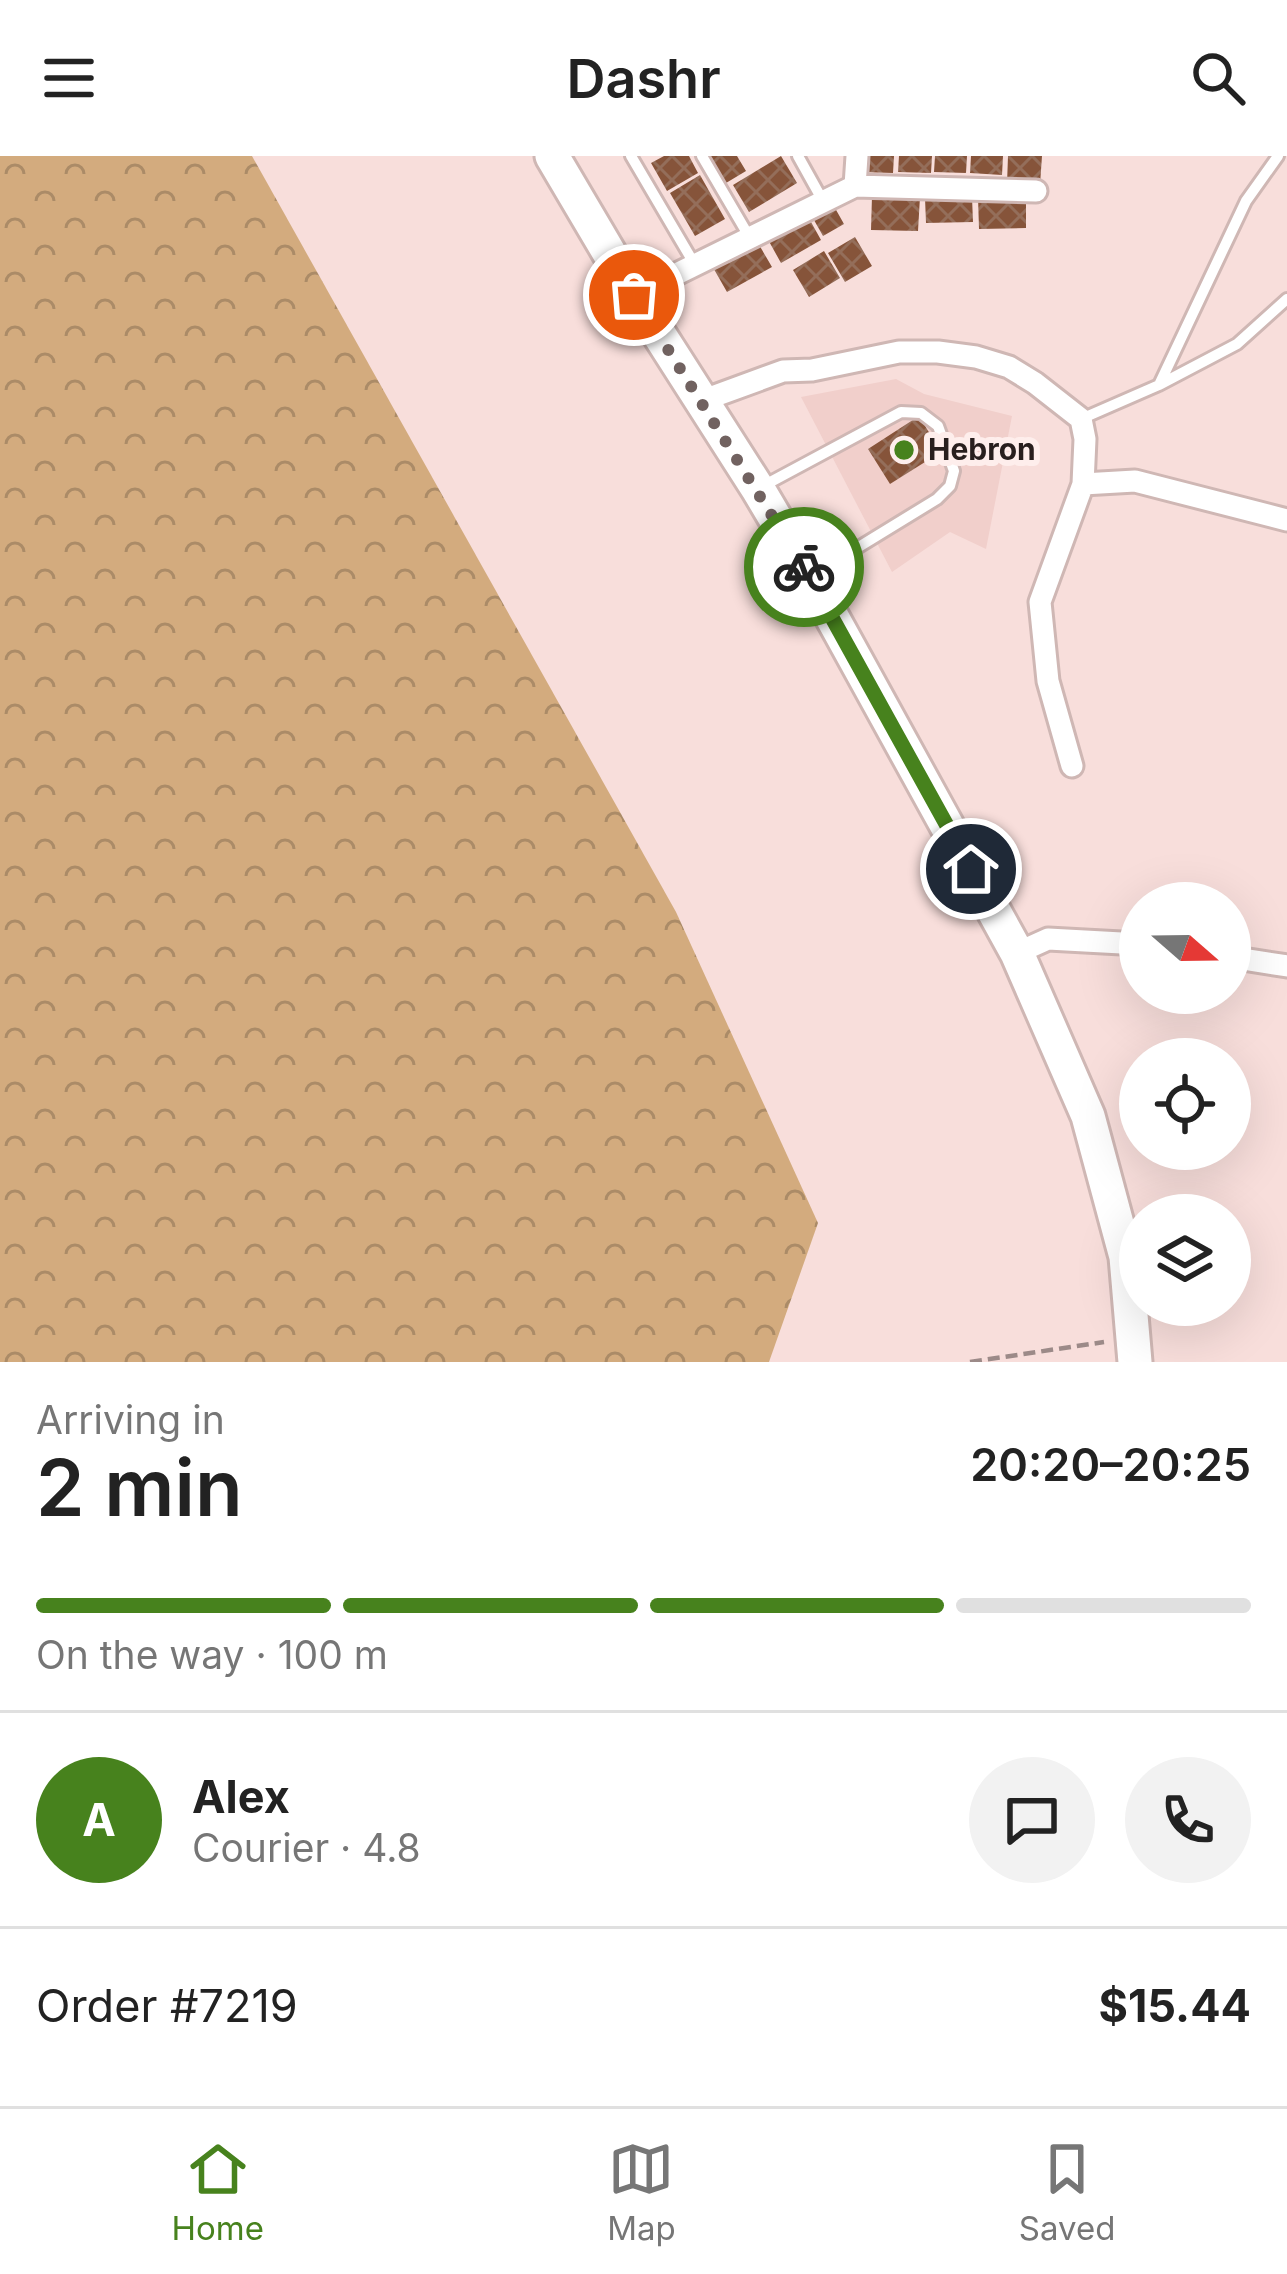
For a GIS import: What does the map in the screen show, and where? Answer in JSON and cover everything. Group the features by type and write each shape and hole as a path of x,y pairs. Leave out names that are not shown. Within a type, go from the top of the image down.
{"main road":[{"path":"559,160 634,295 810,577 1017,953 1088,1116 1126,1257 1134,1350"}],"street":[{"path":"855,186 857,156"},
{"path":"634,295 855,186 1036,191"},
{"path":"701,401 783,371 812,370 899,352 938,352 1009,367 1081,419 1083,484 1040,602 1048,681 1072,766"},
{"path":"1083,484 1135,481 1287,520"},
{"path":"1017,953 1048,939 1119,943"},
{"path":"1251,960 1287,966"}],"lane":[{"path":"631,156 694,265"},
{"path":"702,156 750,238"},
{"path":"798,156 823,201"},
{"path":"1159,385 1246,201 1278,156"},
{"path":"1081,419 1237,344 1287,298"},
{"path":"758,489 901,412 921,412 938,426 954,471 950,486 937,499 810,577"}],"path":[{"path":"970,1362 1134,1350"}],"shaded area":[{"path":"896,379 924,394 1012,416 986,549 950,532 892,572 801,397"}],"green space":[{"path":"0,156 252,156 676,912 818,1223 769,1362 0,1362"}],"building":[{"path":"664,156 689,156 698,173 667,191 651,163"},
{"path":"703,156 737,156 746,171 721,186"},
{"path":"781,156 797,183 749,212 733,185"},
{"path":"862,156 894,156 893,173 861,172"},
{"path":"899,156 932,156 931,173 898,172"},
{"path":"935,156 967,156 966,173 934,172"},
{"path":"971,156 1003,156 1002,175 970,173"},
{"path":"1008,156 1042,156 1040,185 1007,184"},
{"path":"700,175 725,219 695,236 670,193"},
{"path":"872,196 920,197 918,231 871,230"},
{"path":"1026,196 1026,228 979,229 978,197"},
{"path":"972,197 973,222 926,223 925,198"},
{"path":"831,201 844,224 823,236 810,213"},
{"path":"806,213 821,240 781,263 766,236"},
{"path":"855,237 872,266 845,282 828,253"},
{"path":"755,238 772,267 727,292 711,264"},
{"path":"824,251 840,278 809,297 793,270"},
{"name":"Hebron","path":"919,416 941,452 890,484 868,449"}],"way so far":[{"path":"634,295 804,567"}],"place":[{"name":"Hebron","path":"904,450"}],"route":[{"path":"804,567 971,869"}]}
